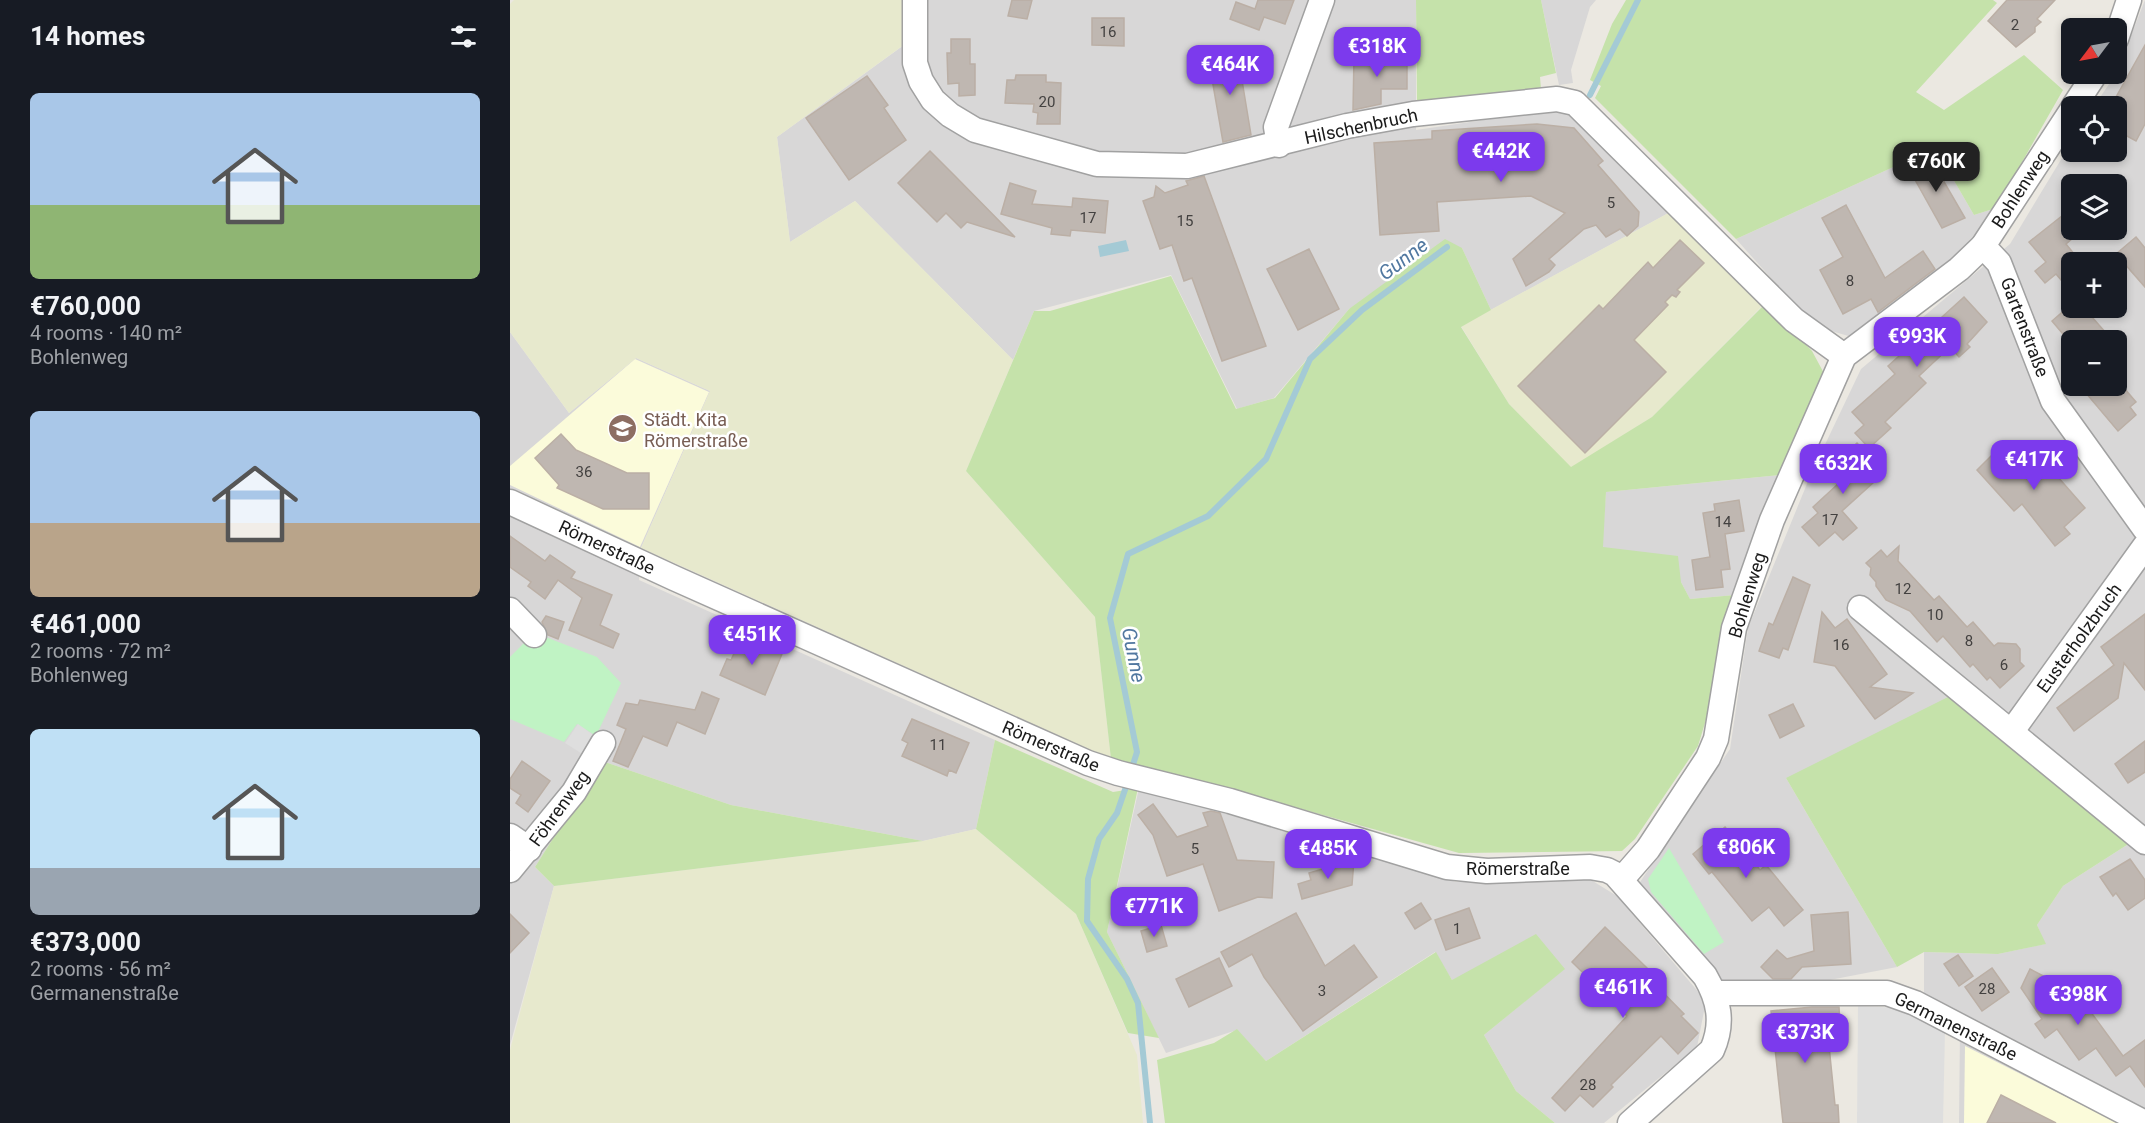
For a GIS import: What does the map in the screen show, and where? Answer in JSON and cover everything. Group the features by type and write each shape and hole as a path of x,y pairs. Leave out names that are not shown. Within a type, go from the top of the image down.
{"street":[{"name":"Hilschenbruch","path":"915,0 915,63 921,81 933,100 975,130 1096,164 1187,166 1279,145 1347,126 1413,114 1557,99 1575,102 1794,320 1844,356"},
{"path":"1279,145 1276,127 1322,0"},
{"path":"2123,18 2129,0"},
{"name":"Bohlenweg","path":"1621,880 1648,849 1708,758 1716,739 1734,628 1772,520 1844,356 1959,269 1983,246 2061,126"},
{"name":"Gartenstraße","path":"1983,246 2000,263 2053,401 2145,528"},
{"name":"Römerstraße","path":"510,502 1088,763 1129,776 1230,801 1448,867 1487,871 1590,867 1607,870 1621,880"},
{"name":"Eusterholzbruch","path":"2012,731 2145,546"},
{"path":"1860,608 2145,842"},
{"path":"510,610 534,635"},
{"name":"Föhrenweg","path":"510,870 519,842 574,792 603,743"},
{"path":"1621,880 1705,976 1715,993 1719,1009 1719,1025 1712,1050 1630,1123"},
{"name":"Germanenstraße","path":"1715,993 1887,993 1924,1008 2145,1123"}],"shaded area":[{"path":"514,0 906,0 905,44 777,137 790,242 855,201 1013,360 966,471 1095,617 1111,759 641,548 710,391 636,358 569,413 510,332 510,4"},
{"path":"922,0 1416,0 1416,130 1564,108 1674,210 1491,310 1462,248 1349,309 1274,398 1237,409 1171,275 1034,311 1013,360 855,201 790,242 777,137 922,32"},
{"path":"1541,0 1596,0 1590,7 1571,70 1573,83 1559,85"},
{"path":"2145,0 2145,1123 1959,1123 1960,1029 1924,1005 1924,952 1998,954 2045,944 2037,925 2063,886 2130,843 1786,778 1897,967 1783,989 1722,987 1638,885 1730,749 1748,628 1811,474 1861,369 2010,244 2061,160 2061,162 2127,162 2127,96 2101,96 2109,84 2127,84 2127,46"},
{"path":"1935,148 1974,215 1996,208 1955,259 1852,337 1814,326 1736,239"},
{"path":"1674,210 1766,302 1652,417 1571,468 1509,404 1461,326"},
{"path":"510,332 569,413 636,358 710,391 641,548 639,580 995,740 976,829 923,841 731,805 602,761 535,867 554,886 510,1045"},
{"name":"Städt. Kita Römerstraße","path":"635,359 709,392 640,547 510,485 510,466"},
{"path":"1780,475 1760,518 1735,595 1690,599 1681,582 1602,547 1606,492"},
{"path":"578,724 596,737 584,755 565,743"},
{"path":"1139,788 1456,882 1591,880 1617,896 1706,1001 1697,1047 1604,1123 1555,1123 1516,1091 1484,1035 1564,969 1452,980 1435,952 1266,1061 1237,1030 1166,1053 1107,932"},
{"path":"976,829 1076,914 1137,1055 1143,1123 510,1123 510,1050 554,886 923,841"},
{"path":"1858,1006 1901,1008 1945,1031 1943,1123 1857,1123"},
{"path":"1965,1046 2118,1123 1964,1123"}],"green space":[{"path":"1416,0 1541,0 1556,73 1540,77 1541,89 1478,98 1417,101"},
{"path":"1626,0 1993,0 1997,3 1916,92 1944,110 2024,55 2063,90 1996,208 1974,215 1935,148 1736,239 1595,98 1601,86 1590,80 1612,24"},
{"path":"1445,239 1462,248 1491,310 1461,327 1509,404 1571,467 1652,417 1766,303 1812,351 1826,377 1780,475 1606,492 1603,547 1678,556 1681,582 1690,599 1735,595 1720,636 1708,713 1698,746 1635,839 1622,851 1459,853 1179,775 1111,759 1095,617 966,471 1034,311 1050,311 1171,276 1236,409 1275,398 1349,309"},
{"path":"543,636 597,657 621,683 596,736 577,724 564,742 510,719 510,657 527,640"},
{"path":"1948,697 2130,843 2063,886 2037,925 2046,944 1998,954 1924,952 1897,967 1786,778"},
{"path":"995,740 1113,792 1138,788 1107,932 1159,1038 1128,1033 1076,914 976,829"},
{"path":"602,761 731,805 923,841 554,886 535,867"},
{"path":"1669,848 1724,942 1704,954 1651,892 1648,879"},
{"path":"1536,934 1565,969 1484,1035 1516,1091 1555,1123 1165,1123 1157,1060 1214,1043 1237,1029 1266,1061 1436,952 1452,980"}],"water":[{"path":"1126,240 1129,251 1100,257 1098,246"}],"building":[{"path":"1012,0 1032,0 1027,19 1008,16"},
{"path":"1258,0 1294,0 1285,24 1264,17 1259,30 1230,19 1236,2 1255,9"},
{"path":"2007,0 2055,0 2037,19 2041,22 2035,27 2035,32 2016,47 1988,21"},
{"path":"1092,18 1124,18 1124,46 1092,45"},
{"path":"951,39 970,39 970,64 975,64 975,95 959,96 959,83 948,84 947,53 951,53"},
{"path":"2145,45 2145,124 2136,141 2127,136 2127,96 2117,96 2123,84 2127,84 2127,77"},
{"path":"1237,50 1251,135 1223,142 1208,56"},
{"path":"1381,55 1407,56 1407,89 1381,89 1381,104 1353,110 1354,57 1381,58"},
{"path":"1016,75 1046,75 1046,82 1061,83 1060,124 1037,124 1038,113 1033,112 1034,104 1005,103 1007,80 1015,80"},
{"path":"867,76 888,105 884,108 906,140 849,180 806,118"},
{"path":"1537,124 1574,128 1603,161 1598,165 1639,212 1638,226 1627,236 1620,229 1606,237 1596,225 1584,229 1549,259 1555,265 1549,272 1526,286 1513,259 1565,213 1531,196 1437,202 1439,231 1380,235 1374,143 1432,139 1432,131"},
{"path":"930,151 1015,237 967,222 961,228 946,213 937,222 898,183"},
{"path":"1929,156 1965,218 1942,228 1909,169"},
{"path":"1204,176 1266,346 1222,361 1192,278 1184,281 1172,245 1160,249 1143,201 1154,197 1156,186 1165,193 1188,185 1186,181"},
{"path":"1010,183 1036,191 1032,204 1072,207 1073,198 1108,201 1105,233 1071,230 1070,236 1051,234 1052,228 1001,214"},
{"path":"1846,205 1885,278 1923,251 1935,269 1878,312 1871,299 1843,314 1820,270 1843,257 1822,218"},
{"path":"2061,217 2061,240 2071,240 2066,244 2072,252 2061,252 2061,280 2056,274 2045,283 2035,271 2046,262 2029,242"},
{"path":"2136,237 2145,248 2145,287 2127,267 2127,252 2118,252"},
{"path":"1680,240 1704,263 1677,290 1680,292 1676,297 1672,295 1665,302 1668,305 1634,340 1666,372 1585,453 1518,386 1599,305 1603,309 1648,262 1653,268"},
{"path":"1309,249 1339,309 1298,330 1267,269"},
{"path":"1964,297 1987,322 1967,344 1970,347 1959,357 1950,347 1919,376 1926,383 1885,422 1891,428 1869,448 1855,433 1864,425 1852,412 1895,374 1888,366"},
{"path":"2061,313 2061,318 2093,318 2103,330 2061,332 2052,321"},
{"path":"2127,392 2136,402 2130,407 2136,415 2118,431 2088,396 2127,396"},
{"path":"561,434 576,450 627,473 649,473 649,509 603,509 557,488 559,485 535,458"},
{"path":"1857,443 1884,473 1842,511 1857,528 1843,540 1835,532 1819,546 1802,527 1818,513 1813,507 1839,483 1827,470"},
{"path":"2029,444 2085,508 2064,527 2070,534 2055,546 2022,504 2014,511 1977,470 1991,456 2001,467"},
{"path":"1739,500 1744,531 1725,534 1730,569 1721,570 1723,587 1696,590 1692,560 1710,557 1703,513 1715,511 1714,504"},
{"path":"510,536 545,561 550,555 575,572 571,578 612,595 600,625 619,634 613,648 569,630 582,598 558,580 545,599 528,586 531,582 510,567"},
{"path":"1899,546 1898,561 1934,600 1939,596 1967,627 1973,622 1994,646 1998,643 2016,644 2020,649 2020,662 2024,666 2000,688 1990,677 1987,680 1973,664 1970,667 1943,636 1937,642 1910,611 1886,600 1876,586 1876,582 1870,575 1871,568 1866,563 1881,550 1887,557"},
{"path":"1793,577 1810,585 1788,650 1783,648 1779,658 1759,651 1769,623 1773,625"},
{"path":"1822,612 1835,628 1847,619 1887,674 1870,687 1913,693 1875,719 1835,666 1814,662"},
{"path":"2145,614 2145,690 2124,663 2118,698 2074,731 2057,708 2114,665 2101,647"},
{"path":"546,616 564,622 558,639 548,635 542,622"},
{"path":"741,638 782,654 765,695 720,675 727,659 731,660"},
{"path":"702,692 719,699 705,734 677,722 667,746 643,736 628,767 613,761 626,729 617,725 626,703 638,705 640,700 695,710"},
{"path":"1793,704 1804,726 1780,738 1769,715"},
{"path":"912,719 969,743 956,773 949,770 947,776 902,756 908,743 902,740"},
{"path":"2145,741 2145,772 2128,783 2115,764"},
{"path":"522,761 550,781 528,812 516,803 521,795 510,788 510,779"},
{"path":"1153,804 1177,837 1208,826 1203,813 1211,811 1220,813 1237,860 1274,862 1272,898 1258,897 1219,911 1203,864 1167,876 1153,835 1138,815"},
{"path":"1725,827 1760,870 1766,865 1803,910 1784,926 1769,907 1752,921 1712,872 1709,874 1693,854"},
{"path":"2130,859 2145,880 2145,898 2128,910 2116,893 2113,896 2100,877"},
{"path":"1354,860 1352,885 1302,899 1298,884 1311,880 1309,873"},
{"path":"1421,903 1431,919 1415,929 1405,913"},
{"path":"1469,908 1480,938 1446,950 1435,920"},
{"path":"1848,912 1851,964 1802,967 1791,979 1773,979 1761,967 1777,950 1787,959 1814,951 1811,915"},
{"path":"1296,913 1325,966 1354,945 1377,977 1303,1031 1264,977 1252,954 1229,967 1221,952"},
{"path":"510,914 529,933 510,953"},
{"path":"1161,925 1167,946 1147,952 1141,931"},
{"path":"1605,927 1647,968 1643,972 1684,1014 1681,1016 1698,1033 1678,1054 1661,1036 1611,1085 1613,1087 1593,1107 1580,1095 1565,1111 1552,1098 1627,1016 1572,962"},
{"path":"1958,955 1973,976 1959,986 1944,964"},
{"path":"1219,958 1232,986 1189,1007 1176,979"},
{"path":"1992,968 2009,992 1982,1011 1965,987"},
{"path":"2030,969 2057,983 2073,1006 2082,1000 2123,1056 2145,1040 2145,1087 2130,1066 2116,1076 2096,1048 2079,1060 2057,1029 2045,1038 2035,1024 2042,1019 2021,988"},
{"path":"1839,1007 1840,1026 1827,1026 1839,1123 1783,1123 1771,1011"},
{"path":"2001,1095 2056,1123 1987,1123"}],"waterway":[{"name":"Gunne","path":"1590,95 1638,0"},
{"name":"Gunne","path":"1131,771 1137,752 1110,618 1128,554 1208,516 1266,459 1310,359 1362,310 1447,247"},
{"name":"Gunne","path":"1128,781 1117,813 1099,839 1088,879 1087,921 1127,979 1138,1003 1150,1123"}],"place":[{"name":"Städt. Kita Römerstraße","path":"623,429"}]}
